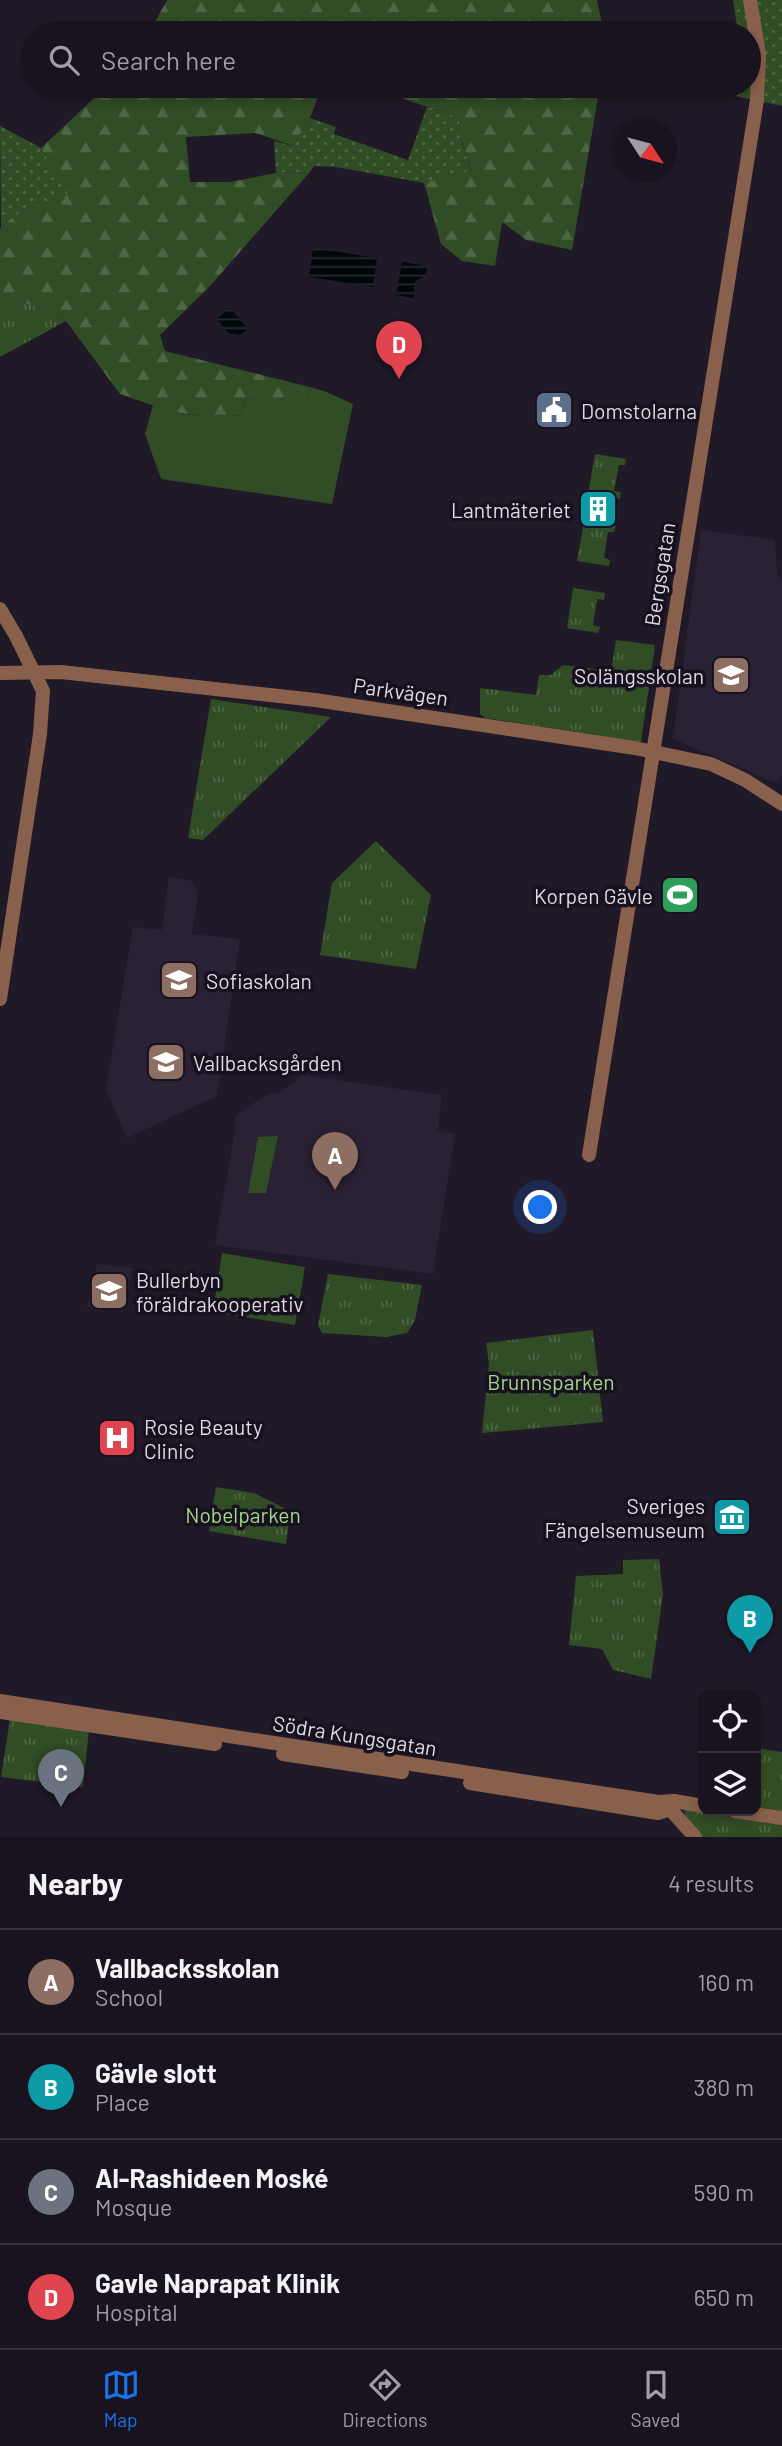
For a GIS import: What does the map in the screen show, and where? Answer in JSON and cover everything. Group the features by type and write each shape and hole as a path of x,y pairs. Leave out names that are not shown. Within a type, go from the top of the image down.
{"street":[{"name":"Bergsgatan","path":"750,0 754,21"},
{"name":"Bergsgatan","path":"589,1155 757,98"},
{"path":"0,609 43,691 40,734 0,999"},
{"name":"Parkvägen","path":"0,673 33,671 166,682 315,699 652,751 711,764 745,780 782,804"},
{"name":"Södra Kungsgatan","path":"0,1701 659,1802 667,1808"},
{"name":"Södra Kungsgatan","path":"0,1713 667,1808 698,1806"},
{"path":"667,1808 695,1837"},
{"path":"761,1815 782,1818"}],"shaded area":[{"path":"313,248 377,258 373,287 309,277"},
{"path":"402,262 427,266 426,274 415,282 413,298 396,295"},
{"path":"230,308 248,329 240,335 228,333 217,319"},
{"name":"Solängsskolan","path":"701,530 775,540 777,574 782,581 782,776 776,783 673,739"},
{"path":"169,877 192,881 198,893 192,934 240,939 217,1096 127,1138 106,1090 133,927 162,930"},
{"path":"302,1075 442,1095 438,1130 455,1134 433,1274 215,1245 235,1116 267,1094 281,1092"},
{"name":"Bullerbyn föräldrakooperativ","path":"97,1264 133,1268 123,1311 87,1307"}],"green space":[{"path":"167,0 597,0 601,21 156,21"},
{"path":"733,0 782,0 782,106 744,98 761,98 761,21 736,21"},
{"path":"94,98 318,98 310,118 293,146 256,133 186,137 190,182 230,182 276,173 310,172 210,286 160,335 165,351 310,387 307,406 246,399 241,415 211,418 169,411 120,394 66,321 50,311 15,300 0,291 0,229 12,217 68,193 41,148"},
{"path":"401,98 598,98 572,250 526,240 502,222 495,266 462,261 441,244 424,183 471,170 459,133 460,118"},
{"path":"427,107 460,118 459,133 471,171 424,183 336,167 314,166 310,172 276,173 274,141 293,146 310,118 336,127 334,134 408,160"},
{"path":"0,126 41,148 69,193 12,217 1,228"},
{"path":"0,291 15,300 50,311 66,321 0,357"},
{"path":"310,387 353,404 332,504 161,479 145,434 153,405 196,416 241,415 246,399 307,405"},
{"path":"595,454 626,459 625,465 619,465 614,491 621,492 620,499 588,494"},
{"path":"584,521 616,526 614,532 608,532 604,558 610,560 609,566 577,561"},
{"path":"573,588 605,593 604,600 597,599 593,625 600,627 598,633 567,628"},
{"path":"616,640 655,645 641,742 485,718 480,714 480,688 536,695 539,675 551,675 563,665 611,671"},
{"path":"211,699 331,717 203,840 188,838"},
{"path":"376,841 431,895 416,969 320,955 332,883"},
{"path":"278,1136 266,1193 248,1193 258,1137"},
{"path":"222,1253 305,1267 295,1325 213,1312"},
{"path":"328,1274 422,1285 415,1320 407,1333 386,1337 322,1333 318,1325"},
{"name":"Brunnsparken","path":"593,1330 603,1422 482,1433 489,1363 486,1343"},
{"name":"Nobelparken","path":"216,1487 254,1493 290,1511 286,1544 209,1531"},
{"path":"220,1496 253,1503 247,1529 214,1522"},
{"path":"659,1559 663,1595 651,1679 613,1670 602,1649 569,1645 576,1576 623,1574 623,1560"},
{"path":"10,1719 89,1730 83,1787 1,1777"},
{"path":"761,1749 782,1752 782,1811 761,1808"},
{"path":"684,1810 698,1812 698,1816 726,1816 782,1824 782,1837 700,1837 686,1818"}],"place":[{"name":"Gavle Naprapat Klinik","path":"399,379"},
{"name":"Domstolarna","path":"554,410"},
{"name":"Lantmäteriet","path":"598,509"},
{"name":"Solängsskolan","path":"731,675"},
{"name":"Korpen Gävle","path":"680,895"},
{"name":"Sofiaskolan","path":"179,980"},
{"name":"Vallbacksgården","path":"166,1062"},
{"name":"Vallbacksskolan","path":"335,1190"},
{"name":"Bullerbyn föräldrakooperativ","path":"109,1291"},
{"name":"Rosie Beauty Clinic","path":"117,1438"},
{"name":"Sveriges Fängelsemuseum","path":"732,1517"},
{"name":"Gävle slott","path":"750,1653"},
{"name":"Al-Rashideen Moské","path":"61,1807"}]}
